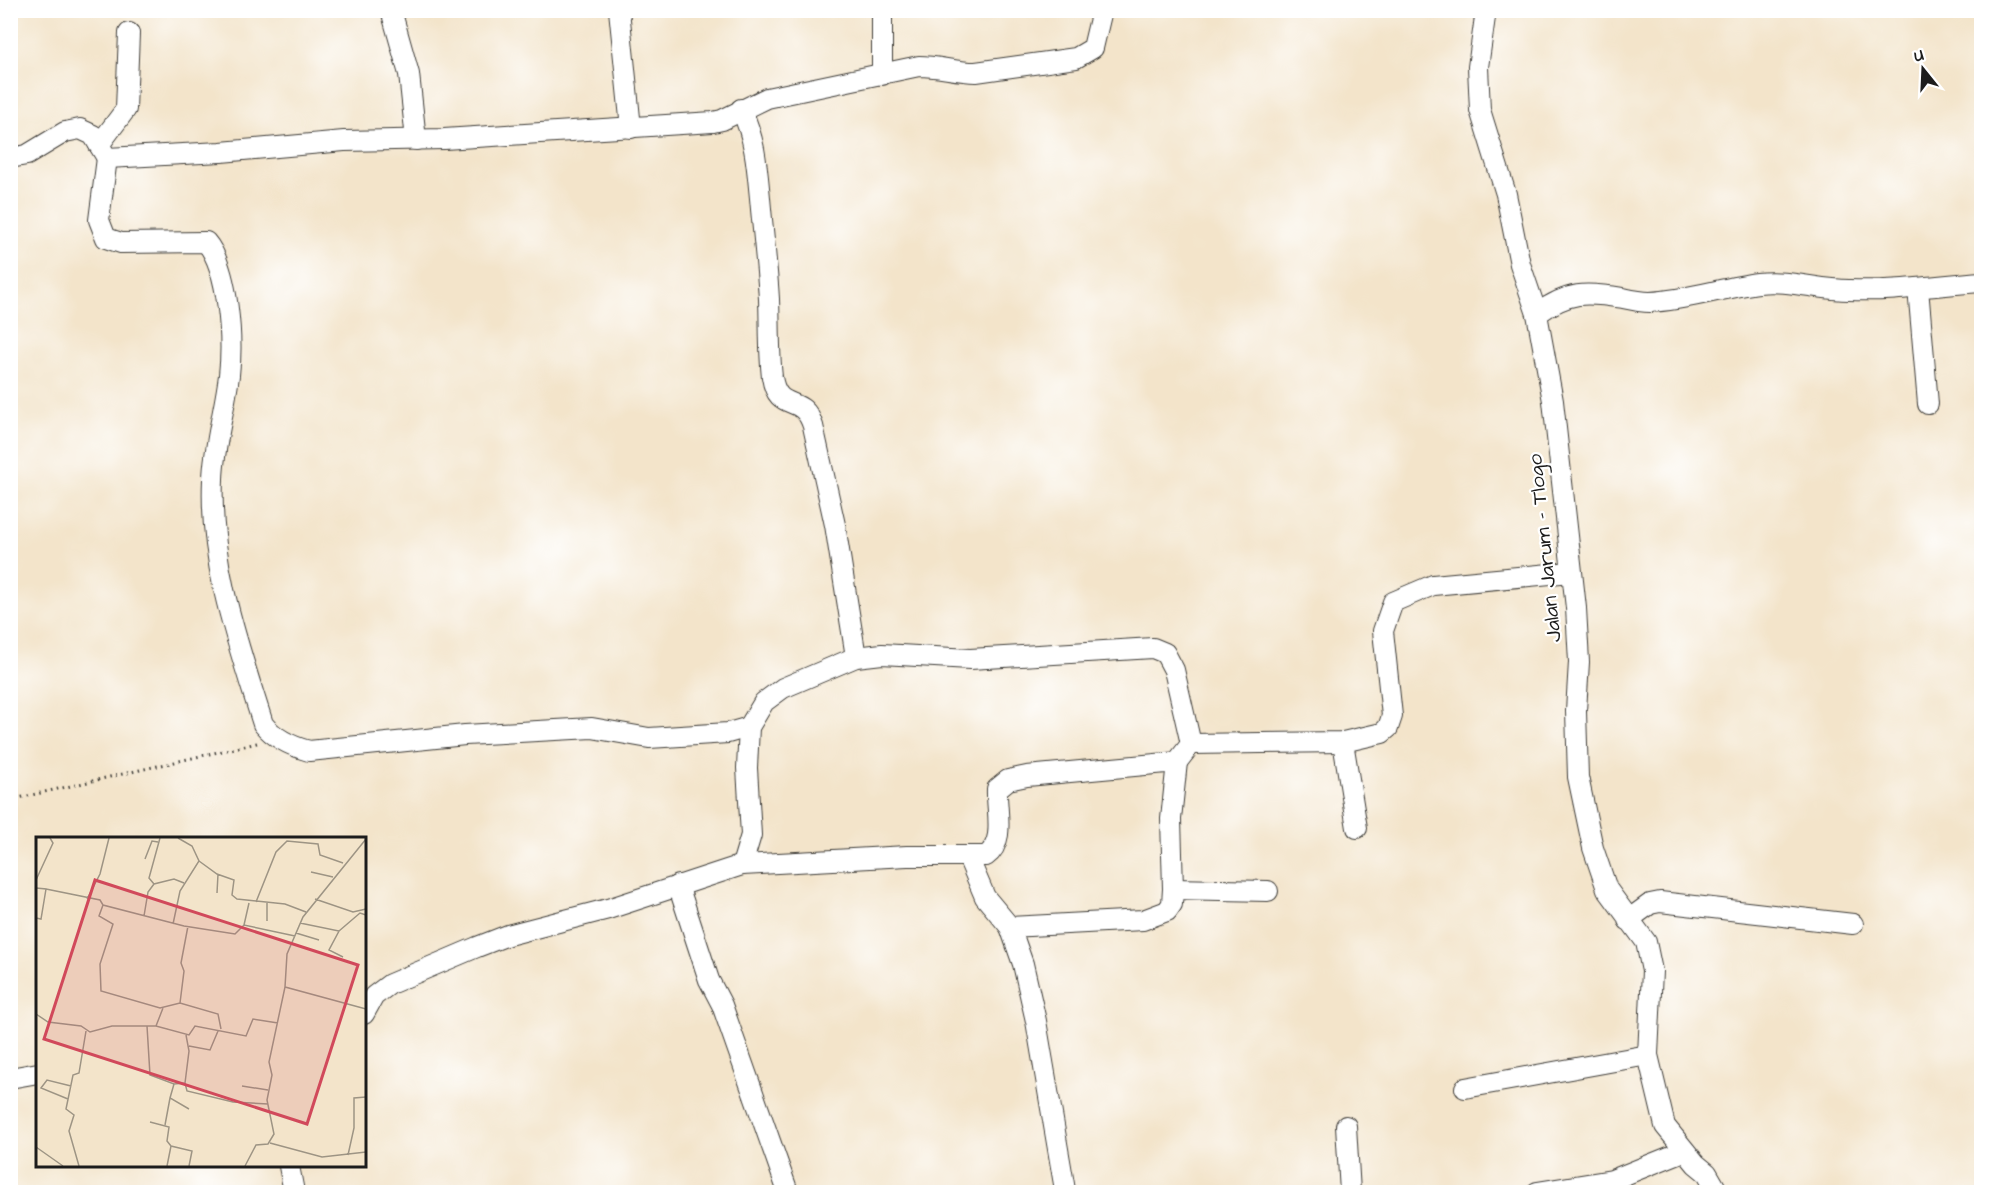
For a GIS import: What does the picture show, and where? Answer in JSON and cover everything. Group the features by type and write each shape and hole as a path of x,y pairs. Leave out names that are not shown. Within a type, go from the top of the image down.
{"street":[{"path":"391,10 409,74 416,141"},
{"path":"619,10 631,128"},
{"path":"882,10 882,75"},
{"path":"103,151 221,152 344,141 416,141 713,122 722,120 767,98 919,66 940,66 963,72 976,72 1076,58 1093,48 1102,10"},
{"name":"Jalan Jarum - Tlogo","path":"1486,10 1478,67 1480,110 1506,194 1520,264 1537,314 1553,400 1579,662 1576,711 1578,777 1596,862 1607,889 1628,921 1647,942 1652,970 1648,1055 1665,1126 1684,1151 1707,1173 1718,1192"},
{"path":"129,33 126,109 103,151 99,220 106,238 121,243 206,242 218,263 227,295 229,373 213,479 218,567 225,601 263,724 289,746 309,751 465,735 592,728 649,738 728,733 749,727"},
{"path":"741,109 754,140 768,281 772,378 777,394 784,401 802,406 808,412 813,426 835,525 856,657"},
{"path":"10,158 27,155 65,132 80,129 93,135 103,151"},
{"path":"1537,314 1554,302 1575,295 1596,294 1647,302 1676,299 1759,283 1782,282 1847,290 1918,288 1982,282"},
{"path":"1918,288 1928,404"},
{"path":"1191,744 1343,742 1376,735 1388,728 1392,716 1383,631 1393,602 1433,585 1571,572"},
{"path":"742,865 751,835 747,768 749,727 764,702 783,688 856,657 882,654 970,660 1153,648 1165,653 1174,670 1191,744"},
{"path":"1343,742 1357,828"},
{"path":"1010,927 1153,918 1167,911 1172,904 1171,819 1177,762 1191,744"},
{"path":"366,1010 374,996 390,984 477,946 742,865 907,856 986,856 994,850 998,838 998,789 1008,780 1027,776 1177,762"},
{"path":"968,857 985,897 1010,927 1023,964 1036,1021 1065,1192"},
{"path":"678,885 709,980 722,1005 788,1192"},
{"path":"1173,889 1268,891"},
{"path":"1628,921 1650,904 1660,902 1853,924"},
{"path":"1465,1088 1648,1055"},
{"path":"10,1078 36,1073"},
{"path":"1346,1126 1350,1192"},
{"path":"1538,1192 1612,1180 1684,1151"},
{"path":"289,1167 294,1192"}],"path":[{"path":"10,800 280,738"}]}
